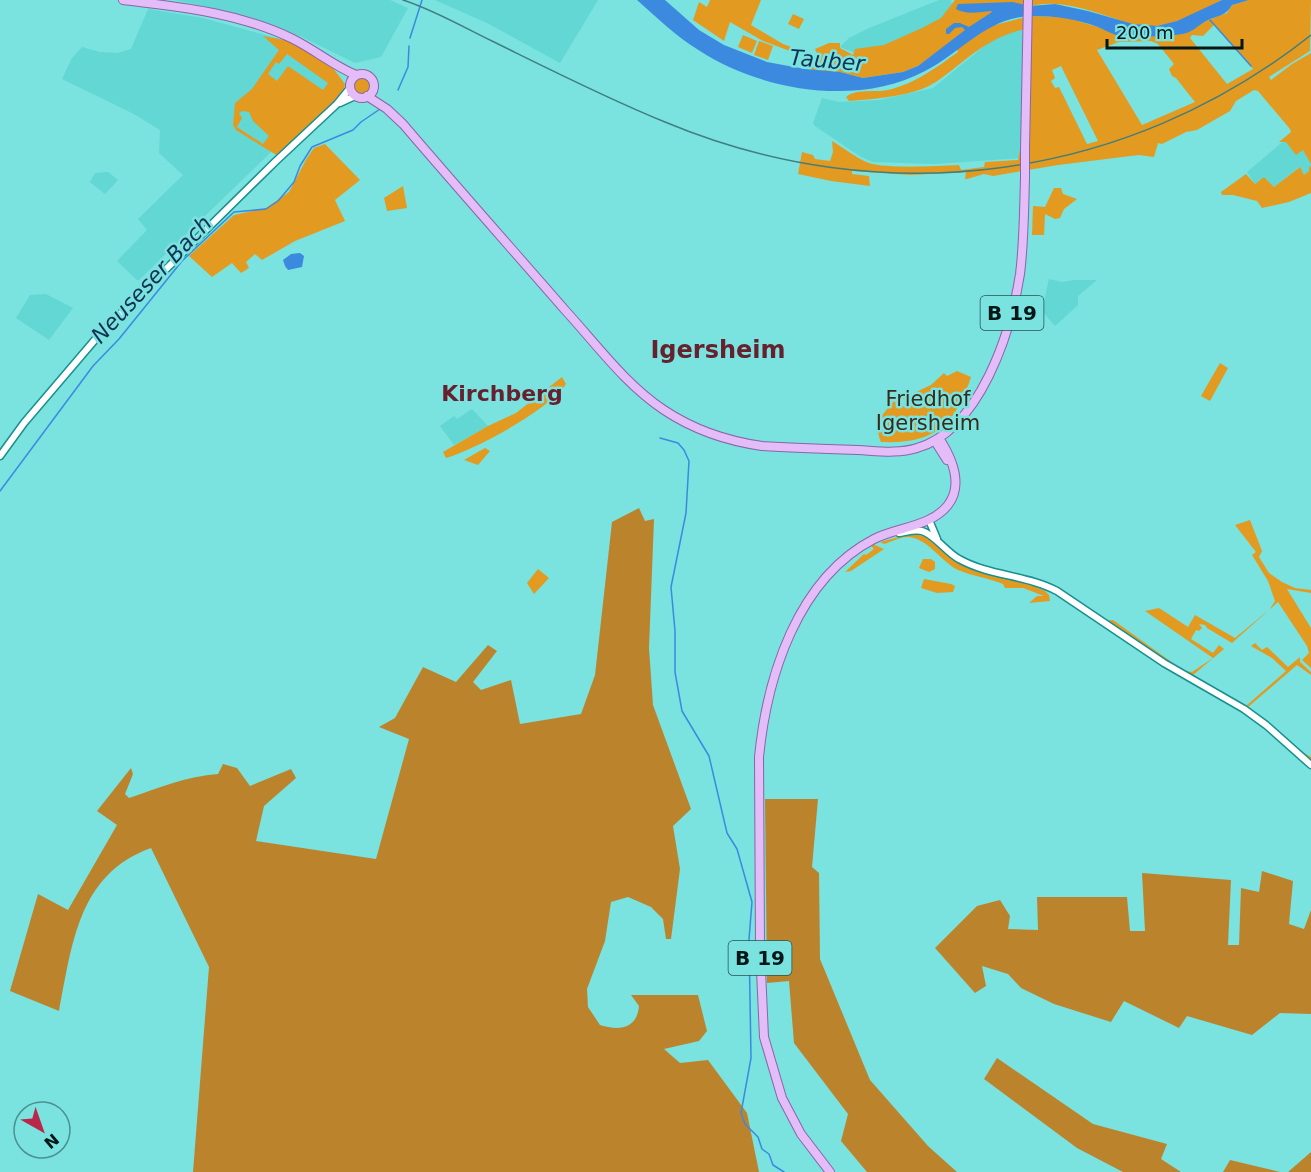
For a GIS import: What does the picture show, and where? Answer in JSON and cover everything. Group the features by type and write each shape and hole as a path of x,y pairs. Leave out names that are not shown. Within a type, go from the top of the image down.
{"main road":[{"path":"123,0 173,5 241,20 291,38 340,68 356,75 364,74 369,77 374,84 370,93 361,98 355,96 340,68"},
{"name":"B 19","path":"831,1172 801,1134 782,1098 764,1037 760,948 760,746 762,726 779,660 799,616 834,568 865,544 890,532 927,521 943,511 954,495 956,478 954,469 937,439 963,415 992,367 1003,342 1013,308 1022,256 1028,0"},
{"path":"350,85 356,75"},
{"path":"370,93 403,124 629,382 669,413 698,429 719,437 755,445 891,452 922,447 937,439 941,452 954,469"},
{"path":"922,447 941,452"}],"street":[{"path":"0,456 75,361 126,306 337,104 350,85"},
{"path":"337,104 355,96"},
{"path":"927,521 929,534"},
{"path":"927,521 943,547"},
{"path":"890,532 921,530 958,559 974,566 1044,585 1064,595 1164,663 1244,709 1311,765"}],"shaded area":[{"path":"175,0 390,0 408,8 381,57 355,63 300,36 238,14"},
{"path":"435,0 598,0 560,63 487,23"},
{"path":"637,0 665,0 699,30 724,45 767,62 840,72 863,78 903,72 918,66 965,30 962,27 955,28 946,34 946,29 954,23 969,27 992,12 964,12 956,9 958,4 1013,2 1030,6 1055,4 1133,24 1157,26 1177,21 1222,0 1249,0 1232,5 1224,14 1183,34 1124,37 1066,18 1032,16 1016,18 988,29 925,71 899,82 870,89 841,91 811,90 781,84 725,65 683,40"},
{"path":"939,0 951,0 952,5 944,17 899,42 858,54 840,47 849,38 867,29"},
{"path":"148,9 203,18 280,39 339,86 138,281 117,261 147,230 138,219 183,175 159,153 160,130 134,114 62,79 72,58 82,47 100,52 118,53 131,49"},
{"path":"1022,28 1020,158 934,164 873,162 861,157 813,123 822,98 839,102 879,100 933,88 994,38"},
{"path":"1292,134 1311,156 1311,170 1304,175 1299,167 1274,187 1264,177 1255,184 1247,172"},
{"path":"108,172 118,180 105,194 90,182 95,173"},
{"path":"300,253 304,256 302,267 288,270 283,260 291,254"},
{"path":"1049,279 1062,282 1097,280 1078,296 1078,305 1055,326 1042,311"},
{"path":"46,294 73,308 49,340 16,318 30,295"},
{"path":"472,409 488,426 454,445 440,426 454,416 457,419"},
{"path":"639,508 645,521 654,519 649,648 653,705 691,809 673,826 680,869 671,939 666,939 663,919 651,907 628,897 611,902 605,941 587,989 588,1007 600,1025 620,1028 631,1024 638,1014 639,1006 631,995 698,995 707,1031 699,1041 664,1049 680,1063 708,1060 747,1113 759,1172 193,1172 209,967 151,848 127,860 108,875 93,894 82,915 75,937 59,1011 10,991 38,894 68,910 117,825 97,811 131,768 133,774 125,794 129,798 184,780 218,774 223,764 237,768 250,786 291,769 296,778 264,806 256,841 376,859 409,739 379,727 395,718 423,667 456,682 488,645 497,651 473,682 481,690 511,680 520,724 581,714 595,675 612,522"},
{"path":"765,799 818,799 812,867 819,873 820,959 870,1080 928,1146 957,1172 867,1172 841,1141 848,1114 794,1043 789,981 767,983"},
{"path":"1262,871 1293,881 1289,924 1304,929 1311,910 1311,1014 1280,1013 1252,1035 1187,1016 1179,1028 1124,1001 1111,1022 1054,1004 1021,988 1008,974 982,966 986,986 975,993 935,948 977,906 1000,900 1010,916 1008,929 1038,930 1037,897 1127,897 1130,931 1145,931 1142,873 1231,880 1228,945 1239,945 1241,888 1259,892"},
{"path":"997,1058 1093,1124 1167,1144 1161,1159 1181,1172 1123,1172 1077,1148 984,1079"},
{"path":"1311,1152 1311,1172 1288,1172"},
{"path":"1230,1160 1280,1172 1223,1172"}],"green space":[{"path":"710,0 761,0 751,25 794,48 790,51 763,41 730,22 724,41 693,20 699,2 707,7"},
{"path":"955,0 1222,0 1178,21 1155,26 1131,24 1075,7 1039,4 989,18 986,16 918,66 903,72 863,78 840,72 811,70 810,66 818,56 815,49 829,43 840,43 840,48 853,55 855,49 884,45 941,18"},
{"path":"1249,0 1311,0 1310,51 1269,77 1271,80 1311,53 1311,164 1303,150 1296,155 1286,142 1279,142 1291,132 1290,129 1258,91 1254,90 1236,101 1230,111 1197,130 1186,132 1162,144 1158,143 1154,157 1139,155 993,176 984,174 967,179 965,179 966,172 911,175 852,171 852,174 869,176 870,186 798,174 802,152 813,155 815,159 830,161 833,152 832,141 864,161 877,165 913,167 959,165 961,170 984,167 985,162 1018,160 1020,150 1025,149 1028,35 1031,28 994,41 922,89 905,94 849,101 846,97 856,92 886,90 910,82 958,52 957,49 991,26 1030,16 1065,17 1121,37 1184,34 1208,20 1227,13 1232,5","holes":["1214,25 1253,69 1227,84 1190,38 1192,35 1203,36","1151,41 1158,44 1174,64 1169,69 1172,76 1195,102 1142,125 1097,50 1119,42","1061,66 1098,141 1087,144 1059,87 1055,88 1051,81 1055,78 1052,70"]},
{"path":"793,14 804,19 799,29 788,24"},
{"path":"743,35 757,41 752,53 738,47"},
{"path":"263,36 290,41 333,68 345,84 343,93 278,156 236,130 233,125 235,103 252,89 279,50","holes":["287,54 328,83 323,90 288,66 277,81 268,74 276,62 279,64","249,112 253,121 269,136 263,144 237,127 242,118 239,113"]},
{"path":"759,41 773,46 768,60 754,55"},
{"path":"362,78 368,80 370,86 368,92 362,94 356,92 354,86 356,80"},
{"path":"325,144 360,180 335,200 345,221 295,241 262,260 255,254 246,262 249,268 241,273 232,263 212,277 189,256 234,215 266,208 289,192 314,148"},
{"path":"1311,166 1311,193 1289,202 1262,208 1257,201 1233,195 1222,195 1221,192 1246,174 1255,184 1264,177 1274,187 1300,167 1304,175"},
{"path":"403,186 407,208 387,211 384,198"},
{"path":"1054,188 1061,188 1063,194 1077,199 1064,209 1060,218 1055,219 1045,214 1044,235 1032,235 1033,206 1045,207"},
{"path":"1220,363 1228,368 1210,401 1201,396"},
{"name":"Friedhof Igersheim","path":"957,371 971,377 958,408 940,429 915,440 881,442 878,424 894,401 900,407 905,406 903,398 931,385 944,373 947,376"},
{"path":"562,377 566,384 544,406 493,437 446,458 443,452 516,413"},
{"path":"485,448 490,451 478,465 464,460"},
{"path":"1250,520 1262,551 1259,557 1269,573 1295,588 1311,590 1311,593 1287,589 1311,628 1311,668 1302,660 1309,653 1307,646 1278,602 1232,643 1205,625 1199,624 1202,628 1199,631 1196,630 1191,639 1213,653 1219,645 1224,649 1193,675 1246,706 1286,671 1272,658 1251,646 1255,643 1262,650 1267,647 1288,667 1300,657 1300,662 1311,672 1311,675 1297,665 1248,707 1311,757 1311,765 1266,725 1100,621 1113,620 1184,671 1192,672 1213,658 1145,611 1159,608 1188,627 1195,615 1235,638 1270,609 1275,601 1268,581 1252,555 1256,552 1235,525"},
{"path":"910,534 927,536 951,558 970,569 1031,585 1045,591 1050,601 1029,603 1037,596 1044,596 1023,588 1005,588 998,582 958,570 927,545 914,538 904,537 884,544 880,542"},
{"path":"868,542 884,549 851,571 845,572 864,554 874,549"},
{"path":"923,559 931,559 935,562 935,569 929,572 919,568"},
{"path":"538,569 549,578 534,594 527,583"},
{"path":"924,579 951,584 955,586 953,592 937,593 921,588"}],"waterway":[{"name":"Neuseser Bach","path":"410,38 422,0"},
{"path":"1210,20 1251,66"},
{"name":"Neuseser Bach","path":"398,90 408,67 409,46"},
{"name":"Neuseser Bach","path":"0,491 93,366 119,339 182,261 234,212 266,209 278,201 294,182 300,166 312,147 353,130 380,109"},
{"path":"660,438 678,443 689,461 686,513 671,587 675,631 675,672 682,711 709,756 727,833 737,849 752,902 749,939 751,1058 741,1113 745,1124 758,1137 762,1149 769,1154 773,1165 784,1172"}],"railway":[{"path":"403,0 437,14 643,113 747,150 831,167 916,173 1000,168 1083,151 1163,123 1239,85 1311,35"}],"district":[{"name":"Igersheim","path":"718,350"},
{"name":"Kirchberg","path":"502,393"}],"water label":[{"name":"Tauber","path":"827,60"}]}
